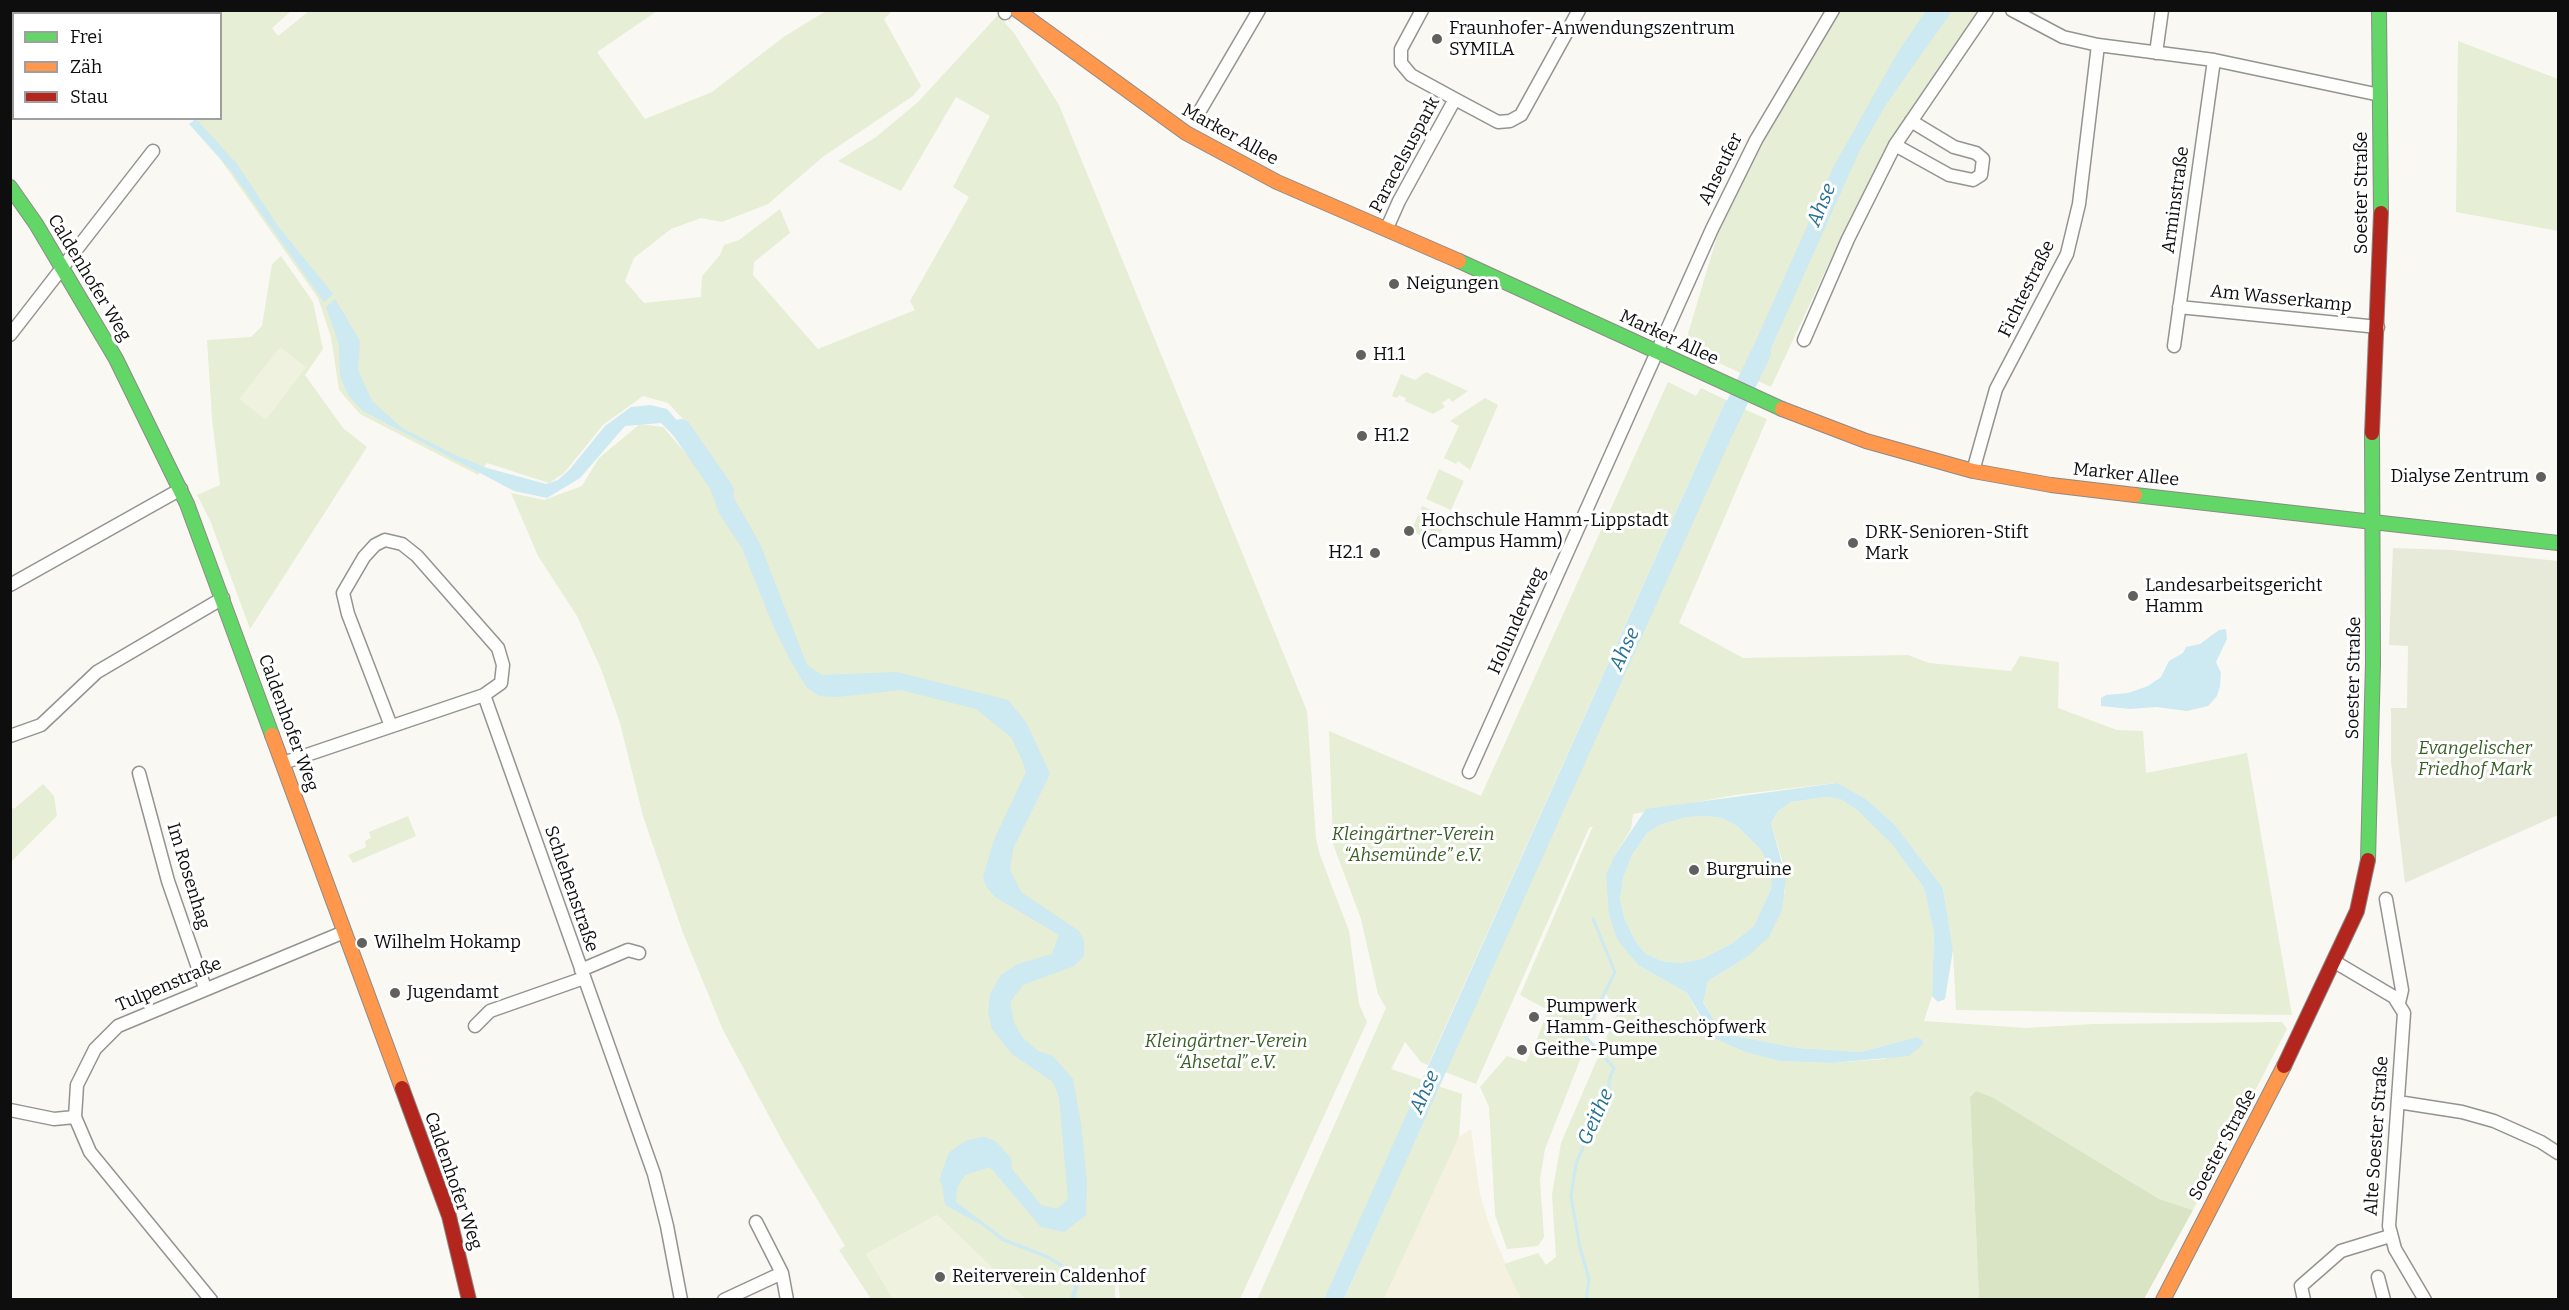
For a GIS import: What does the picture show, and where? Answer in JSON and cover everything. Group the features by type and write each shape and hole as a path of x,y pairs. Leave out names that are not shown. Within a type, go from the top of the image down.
{"street":[{"path":"1201,109 1259,10"},
{"name":"Paracelsuspark","path":"1422,10 1401,49 1401,63 1411,75 1498,122 1510,121 1521,115 1579,10"},
{"name":"Ahseufer","path":"1656,352 1756,140 1833,10"},
{"path":"1804,340 1848,239 1895,145 1987,10"},
{"path":"2012,10 2064,37 2098,45 2214,60 2380,94"},
{"path":"2156,53 2162,10"},
{"name":"Soester Straße","path":"2163,1299 2247,1141 2335,963 2357,911 2368,867 2373,663 2371,522 2373,391 2378,327 2381,223 2379,10"},
{"name":"Marker Allee","path":"1015,12 1186,134 1277,182 1387,228 1723,383 1866,441 1973,471 2051,485 2559,543"},
{"name":"Fichtestraße","path":"1973,471 1996,389 2067,254 2079,204 2098,45"},
{"name":"Arminstraße","path":"2174,346 2214,60"},
{"name":"Paracelsuspark","path":"1387,228 1398,201 1455,99"},
{"path":"1895,145 1949,175 1973,180 1981,175 1983,159 1976,153 1954,147 1911,121"},
{"path":"10,335 153,151"},
{"name":"Caldenhofer Weg","path":"10,187 62,266 134,392 181,489 449,1216 469,1299"},
{"name":"Am Wasserkamp","path":"2180,307 2378,327"},
{"name":"Holunderweg","path":"1469,772 1656,352"},
{"path":"10,585 181,489"},
{"path":"283,763 484,695 501,684 503,670 498,648 417,556 402,544 385,540 375,545 364,557 343,593 348,614 391,726"},
{"path":"10,736 41,725 97,672 223,598"},
{"name":"Schlehenstraße","path":"484,695 659,1189 681,1299"},
{"name":"Im Rosenhag","path":"139,773 168,881 205,988"},
{"name":"Alte Soester Straße","path":"2386,899 2402,990 2399,1003 2404,1013 2390,1236 2402,1263 2426,1299"},
{"name":"Tulpenstraße","path":"210,1299 97,1162 83,1140 75,1117 77,1085 89,1058 105,1036 141,1014 344,932"},
{"path":"475,1026 490,1011 582,974 628,950 639,953"},
{"path":"2335,963 2399,1003"},
{"path":"2398,1102 2462,1112 2494,1121 2541,1142 2559,1153"},
{"path":"10,1110 54,1119 75,1117"},
{"path":"756,1222 782,1273 787,1299"},
{"path":"2304,1299 2301,1286 2341,1251 2390,1236"},
{"path":"724,1299 782,1273"},
{"path":"2378,1276 2384,1299"}],"shaded area":[{"path":"1471,1129 1480,1194 1490,1227 1521,1299 1384,1299 1459,1137"}],"green space":[{"name":"Kleingärtner-Verein “Ahsetal” e.V.","path":"291,11 272,28 278,36 309,11 657,11 597,52 645,119 712,92 785,36 826,11 892,11 884,19 921,86 913,96 824,156 768,204 722,222 701,218 671,229 634,258 625,281 644,303 701,297 702,276 720,255 724,245 739,240 780,209 790,233 754,262 753,275 818,349 915,310 910,301 969,197 953,187 990,116 956,97 901,191 838,161 876,137 918,102 998,15 1014,33 1059,105 1307,711 1316,838 1320,855 1349,931 1359,1004 1367,1022 1240,1299 1120,1299 1116,1261 1115,1299 1025,1299 937,1215 866,1254 893,1299 871,1299 839,1250 845,1246 784,1144 723,1030 683,933 643,816 620,723 601,669 577,616 538,556 511,493 544,500 582,486 599,458 640,424 663,427 688,456 703,445 696,433 668,403 643,396 603,425 564,473 549,483 487,463 478,475 360,414 339,390 331,337 318,298 193,120 222,120 222,12 200,12"},
{"path":"1833,11 1984,11 1900,129 1842,235 1771,387 1684,347 1722,220"},
{"path":"2458,41 2558,79 2558,231 2456,212"},
{"path":"281,256 313,302 323,349 305,375 343,428 367,447 250,629 210,520 197,495 220,485 212,418 207,340 251,337 262,326 272,264"},
{"path":"280,347 306,367 266,420 239,399"},
{"path":"1426,372 1468,391 1452,402 1449,398 1442,403 1445,407 1433,414 1405,401 1406,398 1399,395 1397,398 1392,396 1401,374 1415,380"},
{"name":"Kleingärtner-Verein “Ahsemünde” e.V.","path":"1668,382 1696,396 1701,388 1726,400 1428,1065 1421,1062 1405,1042 1391,1069 1423,1080 1324,1299 1257,1300 1386,1008 1378,994 1361,919 1333,844 1329,731 1481,796"},
{"path":"1485,398 1498,405 1470,470 1458,461 1456,464 1444,458 1459,426 1450,421"},
{"path":"1744,409 1767,419 1679,623 1743,658 1908,655 1929,663 2011,671 2020,656 2059,662 2058,708 2117,730 2143,731 2146,773 2247,753 2292,1015 1956,1010 1953,950 1943,888 1895,825 1866,799 1836,783 1735,795 1633,814 1631,829 1615,855 1618,939 1638,965 1687,993 1707,1030 1780,1061 1832,1063 1885,1059 1910,1039 1861,1052 1798,1048 1735,1036 1714,1020 1703,1001 1708,981 1747,957 1785,892 1783,863 1771,823 1778,811 1791,802 1826,797 1840,799 1857,810 1892,843 1924,888 1934,933 1932,996 1924,1021 2026,1028 2094,1024 2282,1022 2287,1029 2193,1210 2159,1199 1992,1097 1976,1091 1970,1095 1979,1299 1521,1299 1504,1264 1538,1253 1546,1265 1556,1257 1552,1194 1561,1143 1617,1013 1606,994 1545,1149 1540,1180 1544,1237 1538,1246 1507,1249 1495,1215 1489,1107 1480,1087 1507,1056 1526,1062 1537,1039 1548,1010 1520,995 1593,826 1589,828 1476,1084 1445,1072 1615,684"},
{"path":"1439,469 1464,481 1451,510 1426,499"},
{"path":"1422,506 1448,517 1436,542 1411,531"},
{"name":"Evangelischer Friedhof Mark","path":"2393,548 2452,550 2558,561 2558,815 2405,883 2391,761 2391,708 2407,708 2408,646 2389,645"},
{"path":"43,784 54,796 57,816 11,862 11,807 14,809"},
{"path":"408,816 416,836 353,863 348,855 366,847 365,841 371,838 369,832"},
{"path":"1687,817 1722,818 1737,826 1761,850 1772,872 1771,889 1754,926 1731,944 1702,959 1681,963 1662,961 1646,954 1636,942 1625,920 1620,899 1623,878 1632,855 1647,833 1662,824"},
{"path":"1438,1086 1462,1094 1459,1137 1384,1299 1344,1300"},
{"path":"1976,1091 1992,1097 2159,1199 2193,1210 2144,1299 1979,1299 1970,1096"},
{"name":"Reiterverein Caldenhof","path":"937,1215 1025,1299 893,1299 866,1254"}],"water":[{"path":"1926,11 1952,11 1887,103 1860,150 1757,379 1742,372 1834,166 1898,52"},
{"path":"197,120 237,164 277,225 333,294 324,302 232,172 189,124"},
{"path":"335,299 360,341 358,370 372,401 402,428 457,456 487,468 546,484 558,480 570,469 605,426 631,407 650,405 667,409 700,447 691,453 661,423 625,426 580,478 547,498 514,491 363,411 348,395 340,375 339,344 326,307"},
{"path":"1726,400 1744,409 1344,1299 1324,1299"},
{"path":"715,465 760,544 807,665 822,675 897,672 1008,700 1026,722 1050,774 1013,849 1010,870 1021,892 1079,931 1084,941 1084,956 1074,966 1023,985 1010,1002 1014,1023 1022,1037 1038,1051 1053,1056 1073,1079 1081,1123 1087,1184 1086,1215 1064,1232 1041,1227 990,1167 965,1175 957,1187 956,1202 1004,1238 1047,1255 1067,1267 1079,1284 1075,1299 1070,1299 1075,1284 1066,1270 1046,1258 1002,1241 982,1225 945,1205 942,1183 956,1158 986,1147 1004,1159 1041,1205 1057,1209 1068,1199 1059,1098 1053,1082 1012,1054 992,1029 988,1012 990,994 1001,975 1018,964 1052,954 1059,935 995,897 986,886 983,877 994,840 1026,772 1022,760 1011,737 976,709 901,690 837,697 820,696 807,688 772,623 742,548 719,513 705,474"},
{"path":"2226,629 2227,639 2216,662 2221,673 2220,686 2217,696 2208,706 2187,711 2156,707 2130,709 2101,706 2101,698 2106,695 2128,693 2148,686 2161,677 2169,661 2183,653 2186,647 2200,644 2219,630"},
{"path":"1837,783 1866,799 1895,825 1943,888 1953,950 1945,999 1938,1002 1932,996 1934,933 1924,888 1892,844 1857,810 1840,799 1826,797 1791,802 1778,811 1771,823 1786,878 1782,910 1769,937 1747,957 1708,981 1703,1002 1714,1020 1735,1036 1798,1048 1861,1052 1917,1037 1922,1040 1923,1044 1909,1056 1832,1063 1780,1061 1746,1052 1714,1038 1687,993 1638,965 1617,939 1609,914 1606,875 1615,855 1646,809","holes":["1687,817 1722,818 1737,826 1761,850 1772,872 1771,889 1754,926 1731,944 1702,959 1681,963 1662,961 1646,954 1636,942 1625,920 1620,899 1623,878 1632,855 1647,833 1662,824"]}],"waterway":[{"name":"Ahse","path":"1724,430 1761,353"},
{"path":"681,429 724,491"},
{"name":"Geithe","path":"1586,1300 1589,1279 1580,1248 1571,1196 1576,1164 1592,1126 1594,1113 1609,1094 1609,1080 1614,1068 1584,1035 1615,972 1593,919"},
{"path":"950,1179 957,1159 970,1150 983,1147 990,1150 1002,1163"}],"traffic: fast":[{"path":"2379,10 2381,213"},
{"path":"10,187 36,224 116,359 187,504 272,735"},
{"path":"1459,261 1782,409"},
{"path":"2368,860 2373,663 2372,433"},
{"path":"2135,495 2558,543"}],"traffic: slow":[{"path":"1017,10 1186,133 1277,182 1459,261"},
{"path":"1782,409 1866,441 1973,471 2051,485 2135,495"},
{"path":"272,735 402,1088"},
{"path":"2163,1300 2284,1066"}],"traffic: jam":[{"path":"2372,433 2381,213"},
{"path":"2284,1066 2357,911 2368,860"},
{"path":"402,1088 449,1216 469,1300"}],"place":[{"name":"Fraunhofer-Anwendungszentrum SYMILA","path":"1437,39"},
{"name":"Neigungen","path":"1394,284"},
{"name":"H1.1","path":"1361,355"},
{"name":"H1.2","path":"1362,436"},
{"name":"Dialyse Zentrum","path":"2541,477"},
{"name":"Hochschule Hamm-Lippstadt (Campus Hamm)","path":"1409,531"},
{"name":"DRK-Senioren-Stift Mark","path":"1853,543"},
{"name":"H2.1","path":"1375,553"},
{"name":"Landesarbeitsgericht Hamm","path":"2133,596"},
{"name":"Burgruine","path":"1694,870"},
{"name":"Wilhelm Hokamp","path":"362,943"},
{"name":"Jugendamt","path":"395,993"},
{"name":"Pumpwerk Hamm-Geitheschöpfwerk","path":"1534,1017"},
{"name":"Geithe-Pumpe","path":"1522,1050"},
{"name":"Reiterverein Caldenhof","path":"940,1277"}]}
